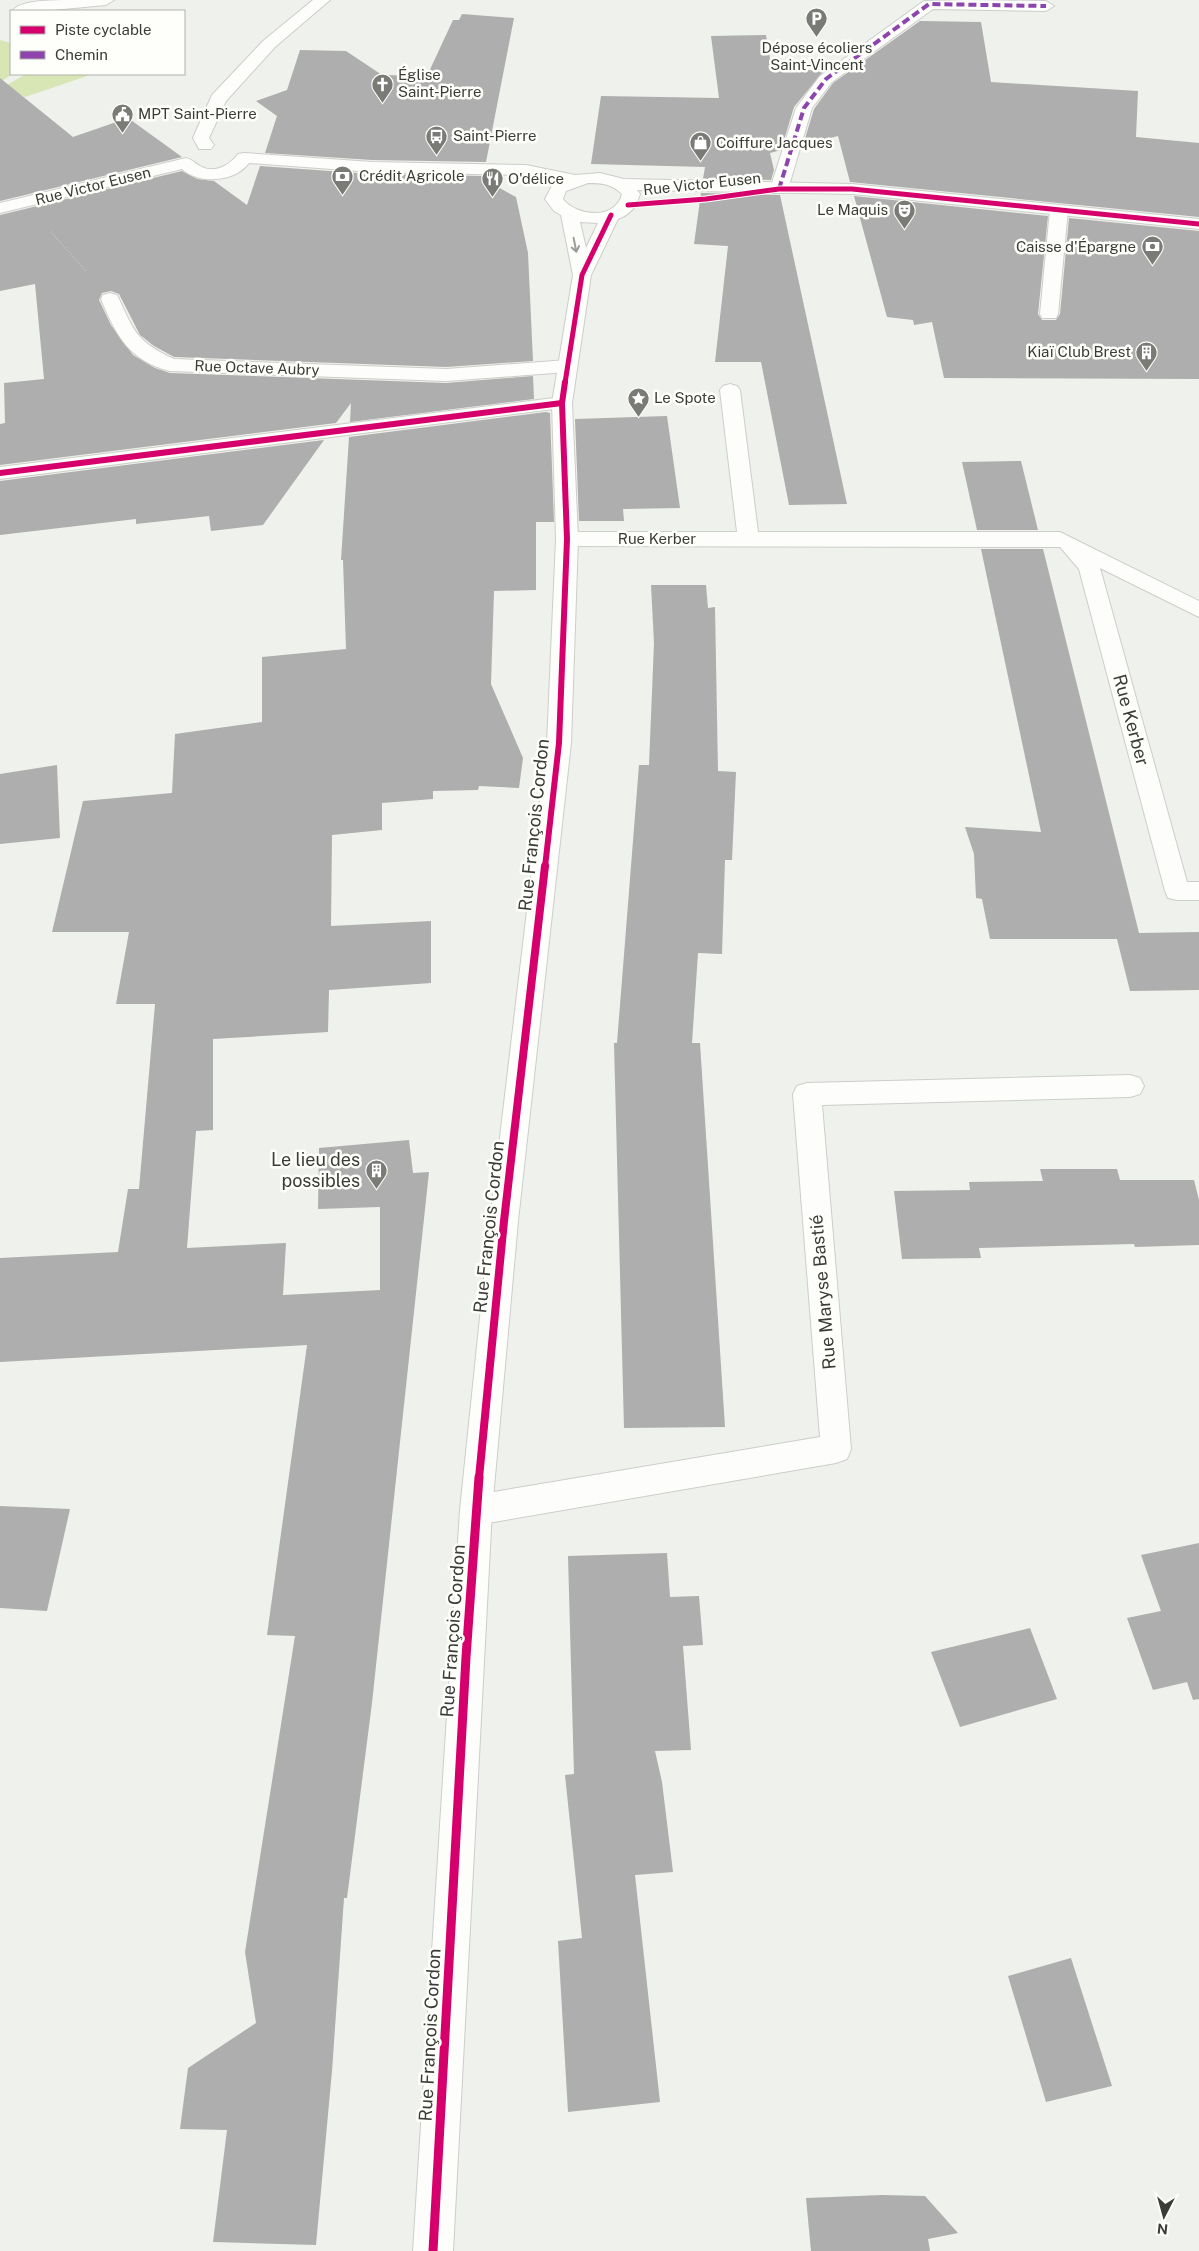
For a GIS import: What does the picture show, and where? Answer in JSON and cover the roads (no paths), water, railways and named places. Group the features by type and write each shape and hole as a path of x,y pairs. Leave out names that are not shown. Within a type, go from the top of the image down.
{"street":[{"path":"18,10 106,0"},
{"path":"205,145 202,138 218,99 269,44 322,0"},
{"path":"1046,6 1006,3 929,2 826,79 804,108 779,189 852,189 1199,224"},
{"path":"234,150 237,167 221,173 203,173 189,167 186,163 188,155 205,145 372,167 526,170 575,180"},
{"name":"Rue Victor Eusen","path":"0,208 186,163"},
{"path":"478,170 555,193"},
{"name":"Rue Victor Eusen","path":"575,180 600,178 622,184 779,189"},
{"path":"575,180 559,188 555,193 557,205 570,214 590,218 611,215 628,206 631,194 622,184"},
{"name":"Rue Victor Eusen","path":"628,206 706,199 779,189"},
{"path":"1049,314 1059,210"},
{"name":"Rue François Cordon","path":"570,214 582,275"},
{"name":"Rue François Cordon","path":"433,2251 465,1667 476,1510 504,1221 559,743 567,539 562,403 582,275 611,215"},
{"name":"Rue Octave Aubry","path":"110,299 128,341 139,350 170,365 446,375 568,366"},
{"path":"730,390 748,539"},
{"path":"0,472 257,442 562,403"},
{"name":"Rue Kerber","path":"567,539 1060,539 1199,610"},
{"name":"Rue Kerber","path":"1060,539 1089,566 1177,891 1199,891"},
{"name":"Rue Maryse Bastié","path":"476,1510 836,1449 807,1094 1130,1086"}],"place":[{"name":"Dépose écoliers Saint-Vincent","path":"817,38"},
{"name":"Église Saint-Pierre","path":"382,103"},
{"name":"MPT Saint-Pierre","path":"122,133"},
{"name":"Saint-Pierre","path":"437,155"},
{"name":"Coiffure Jacques","path":"700,162"},
{"name":"Crédit Agricole","path":"343,195"},
{"name":"O'délice","path":"492,198"},
{"name":"Le Maquis","path":"904,229"},
{"name":"Caisse d'Épargne","path":"1152,266"},
{"name":"Kiaï Club Brest","path":"1147,371"},
{"name":"Le Spote","path":"638,417"},
{"name":"Le lieu des possibles","path":"376,1189"}]}
